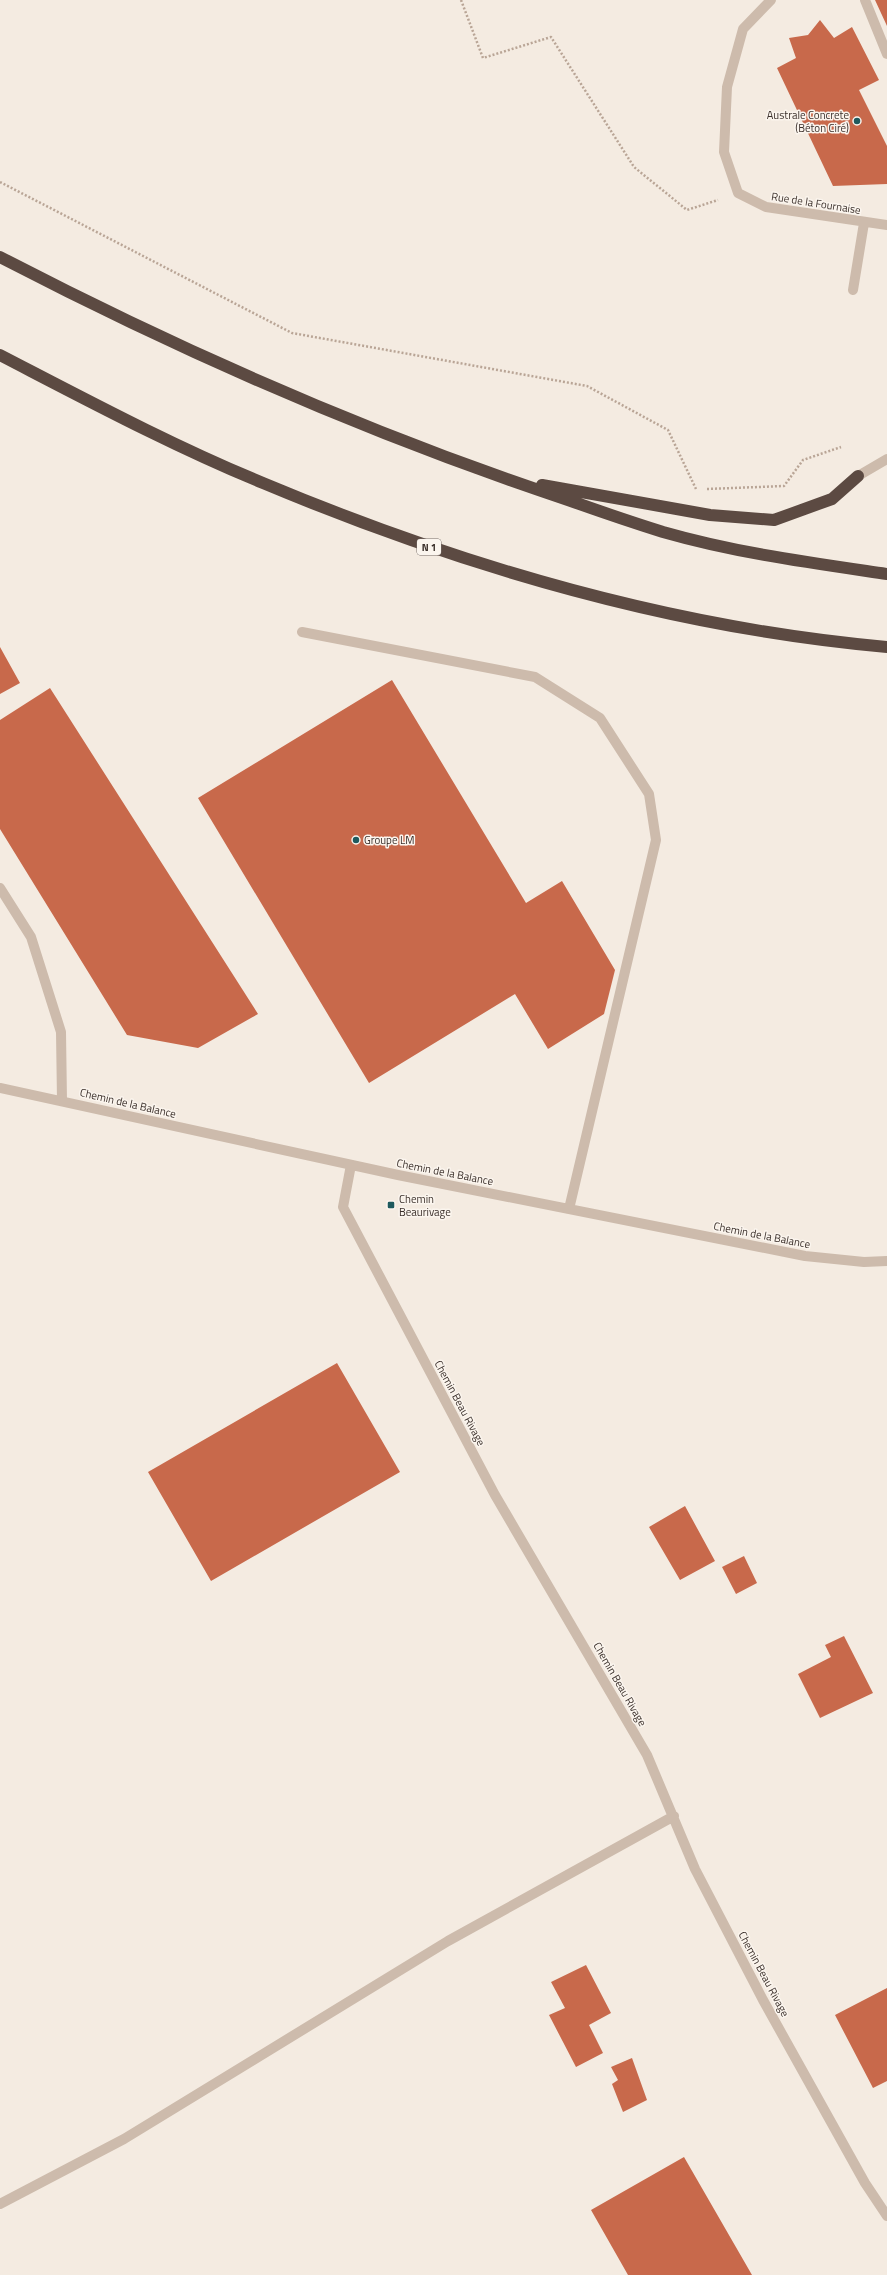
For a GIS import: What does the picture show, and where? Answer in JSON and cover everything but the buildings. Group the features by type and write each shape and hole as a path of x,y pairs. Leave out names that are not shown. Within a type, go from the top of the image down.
{"highway":[{"path":"0,257 84,300 333,414 494,476 664,532 770,557 887,574"},
{"name":"N 1","path":"0,355 132,424 262,483 415,542 587,594 733,626 849,644 887,647"},
{"path":"494,476 710,515 774,520 832,499 858,476"}],"street":[{"path":"738,193 724,152 727,87 743,29 771,0"},
{"path":"865,0 887,54"},
{"name":"Rue de la Fournaise","path":"738,193 766,207 864,223 887,225"},
{"path":"853,290 864,223"},
{"path":"858,476 887,459"},
{"path":"302,632 535,677 600,718 649,794 656,840 569,1209"},
{"path":"0,888 31,937 62,1032 62,1101"},
{"name":"Chemin de la Balance","path":"0,1088 351,1164 805,1256 864,1262 887,1261"},
{"name":"Chemin Beau Rivage","path":"351,1164 343,1207 495,1495 647,1755 674,1816 695,1869 763,2000 865,2183 887,2216"},
{"path":"0,2204 124,2139 448,1942 674,1816"}],"path":[{"path":"460,0 483,58 551,36 634,167 687,210 738,193"},
{"path":"0,182 292,332 587,386 668,430 696,489 784,486 803,460 841,447"}],"place":[{"name":"Australe Concrete (Béton Ciré)","path":"857,121"},
{"name":"Groupe LM","path":"356,840"},
{"name":"Chemin Beaurivage","path":"391,1205"}]}
